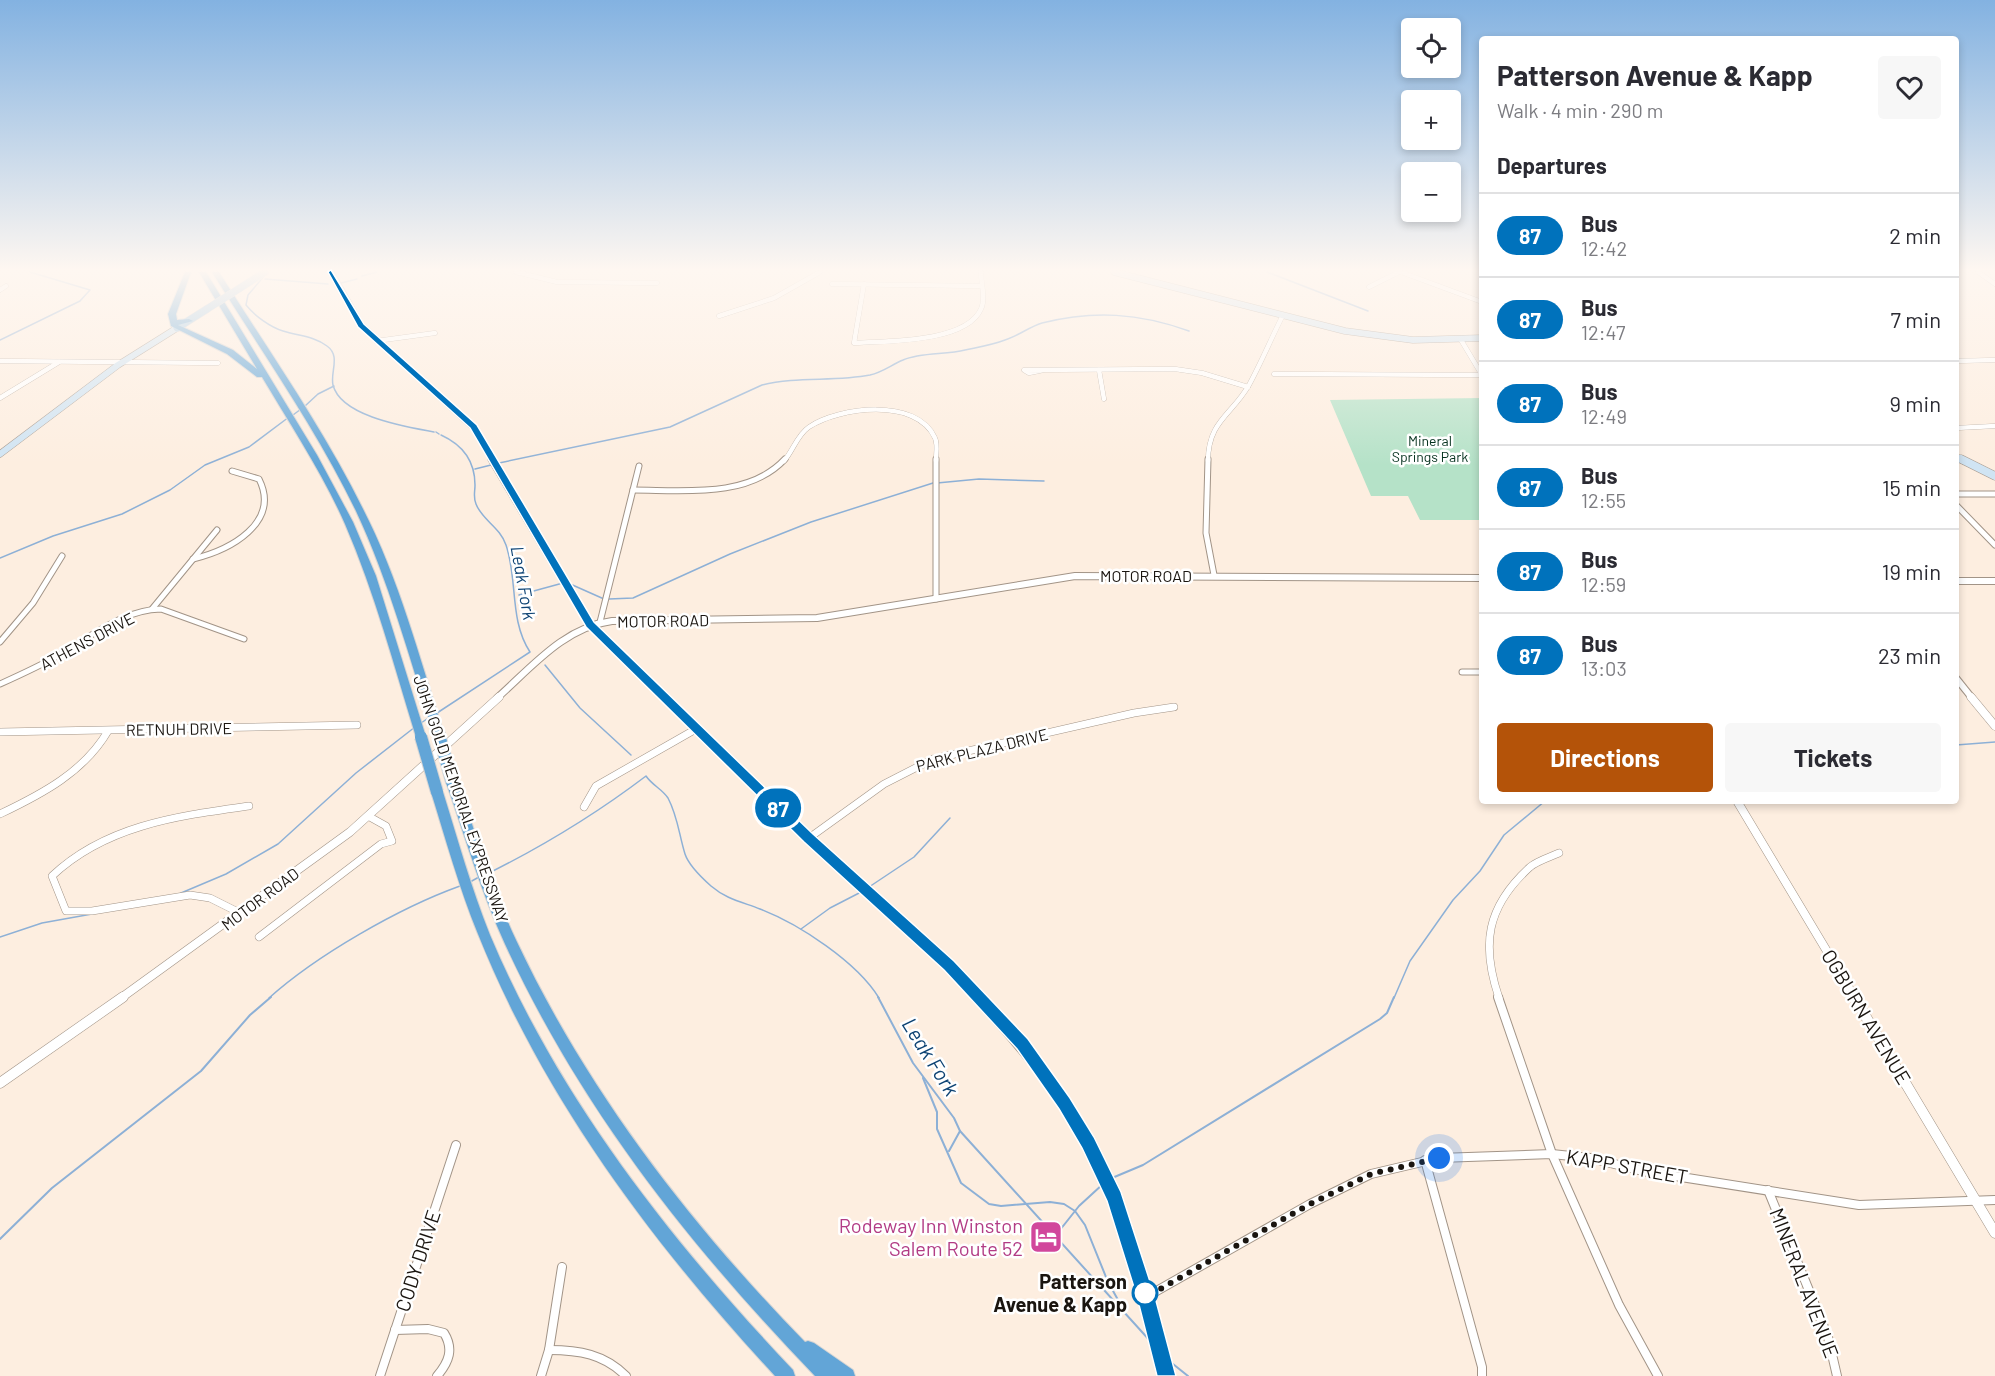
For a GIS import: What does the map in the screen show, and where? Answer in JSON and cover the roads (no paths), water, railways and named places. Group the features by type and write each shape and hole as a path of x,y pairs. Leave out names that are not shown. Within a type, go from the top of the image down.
{"highway":[{"path":"198,336 230,352 270,384"},
{"name":"JOHN GOLD MEMORIAL EXPRESSWAY","path":"241,336 326,476 360,548 392,638 460,867 492,954 540,1053 597,1142 653,1221 703,1285 785,1376"},
{"name":"JOHN GOLD MEMORIAL EXPRESSWAY","path":"255,336 336,467 359,510 392,588 452,782 510,942 563,1046 598,1103 688,1224 782,1331 828,1376"},
{"path":"782,1331 847,1376"}],"main road":[{"path":"0,454 159,336"},
{"path":"373,336 473,427 590,625 809,838 949,966 1023,1044 1057,1090 1088,1143 1115,1198 1146,1297 1167,1376"},
{"path":"1363,336 1419,341 1479,338"},
{"path":"1959,458 1995,476"}],"street":[{"path":"376,340 408,336"},
{"path":"855,336 854,344 926,336"},
{"path":"1214,575 1206,534 1208,443 1218,424 1248,387 1273,336"},
{"path":"1461,340 1479,370"},
{"path":"1959,361 1995,360"},
{"path":"0,362 218,363"},
{"path":"0,398 60,362"},
{"path":"1044,370 1190,370 1248,387"},
{"path":"1099,370 1104,399"},
{"path":"1274,374 1479,375"},
{"path":"633,490 713,488 742,484 776,469 790,454 801,434 822,420 861,410 890,411 908,415 927,426 936,440 936,599"},
{"path":"1959,428 1995,426"},
{"path":"600,622 639,466"},
{"path":"194,559 221,551 236,543 253,528 264,509 266,492 259,479 232,471"},
{"path":"1959,494 1995,494"},
{"path":"1959,508 1995,544"},
{"path":"152,609 217,530"},
{"path":"0,642 33,603 62,556"},
{"name":"MOTOR ROAD","path":"0,1083 240,913 368,816 548,652 571,634 590,625 600,622 800,619 1075,576 1479,578"},
{"path":"1959,581 1995,581"},
{"name":"ATHENS DRIVE","path":"0,684 49,661 116,622 152,609 244,639"},
{"path":"1462,672 1479,672"},
{"path":"1959,682 1995,726"},
{"name":"PARK PLAZA DRIVE","path":"809,838 879,785 905,769 933,759 1134,713 1174,707"},
{"name":"RETNUH DRIVE","path":"0,732 357,725"},
{"path":"584,807 596,786 696,729"},
{"path":"0,814 42,793 63,778 92,753 108,731"},
{"name":"OGBURN AVENUE","path":"1739,804 1995,1233"},
{"path":"240,913 210,898 190,895 92,911 66,910 52,876 74,856 132,828 195,814 249,807"},
{"path":"259,937 381,844 392,841 386,826 368,816"},
{"path":"1559,853 1534,864 1517,880 1494,913 1486,948 1493,983 1552,1154 1619,1305 1658,1376"},
{"name":"CODY DRIVE","path":"380,1376 456,1145"},
{"name":"KAPP STREET","path":"1146,1297 1310,1204 1360,1179 1425,1160 1552,1154 1590,1158 1643,1171 1768,1190 1809,1199 1859,1204 1995,1200"},
{"path":"1425,1160 1482,1367 1482,1376"},
{"name":"MINERAL AVENUE","path":"1768,1190 1828,1337 1837,1376"},
{"path":"541,1376 549,1350 562,1267"},
{"path":"395,1330 428,1329 444,1333 450,1343 451,1355 437,1376"},
{"path":"549,1350 591,1353 615,1365 626,1376"}],"waterway":[{"path":"0,340 8,336"},
{"name":"Leak Fork","path":"303,336 317,340 331,350 334,359 334,386"},
{"path":"499,463 670,427 762,385 870,375 910,357 958,352 990,345 1014,336"},
{"path":"305,406 318,394 334,386"},
{"name":"Leak Fork","path":"334,386 348,405 362,413 377,419 434,432"},
{"path":"293,415 301,409"},
{"path":"0,558 53,536 122,514 170,490 205,465 249,447 289,417"},
{"name":"Leak Fork","path":"437,713 530,652 519,627 510,558 506,545 500,533 482,515 476,504 473,468 470,461 456,444 441,435"},
{"path":"475,469 491,465"},
{"path":"937,483 979,479 1044,481"},
{"path":"609,599 633,598 730,554 811,522 933,483"},
{"path":"519,595 563,583"},
{"path":"568,583 604,599"},
{"name":"Leak Fork","path":"545,665 580,708 631,755"},
{"path":"421,723 430,717"},
{"path":"181,893 226,874 278,844 356,773 415,727"},
{"path":"1959,745 1995,742"},
{"name":"Leak Fork","path":"489,873 570,828 646,776 668,798 687,858 711,886 734,900 760,909 809,934 857,971 879,998"},
{"path":"1394,998 1410,961 1453,900 1480,871 1504,835 1541,804"},
{"path":"869,887 914,857 950,818"},
{"path":"470,882 479,877"},
{"path":"269,998 334,949 385,920 460,886"},
{"path":"801,929 830,908 863,891"},
{"path":"0,937 42,923 92,914"},
{"path":"0,1239 52,1188 201,1071 250,1015 271,997"},
{"name":"Leak Fork","path":"878,997 913,1063 954,1118 960,1131"},
{"path":"1112,1178 1143,1165 1380,1019 1387,1013 1394,997"},
{"path":"923,1078 937,1112 937,1129 961,1183 989,1204 1001,1206 1026,1204"},
{"path":"949,1151 960,1131"},
{"name":"Leak Fork","path":"960,1131 1026,1204"},
{"path":"1075,1211 1103,1184"},
{"path":"1026,1204 1050,1202 1064,1204 1075,1211"},
{"name":"Leak Fork","path":"1026,1204 1152,1343"},
{"path":"1056,1235 1075,1211"},
{"path":"1075,1211 1085,1225 1108,1282 1122,1307"},
{"name":"Leak Fork","path":"1168,1360 1188,1376"}],"place":[{"name":"Rodeway Inn Winston Salem Route 52","path":"1046,1237"},
{"name":"Patterson Avenue & Kapp","path":"1145,1293"}],"park label":[{"name":"Mineral Springs Park","path":"1430,450"}]}
